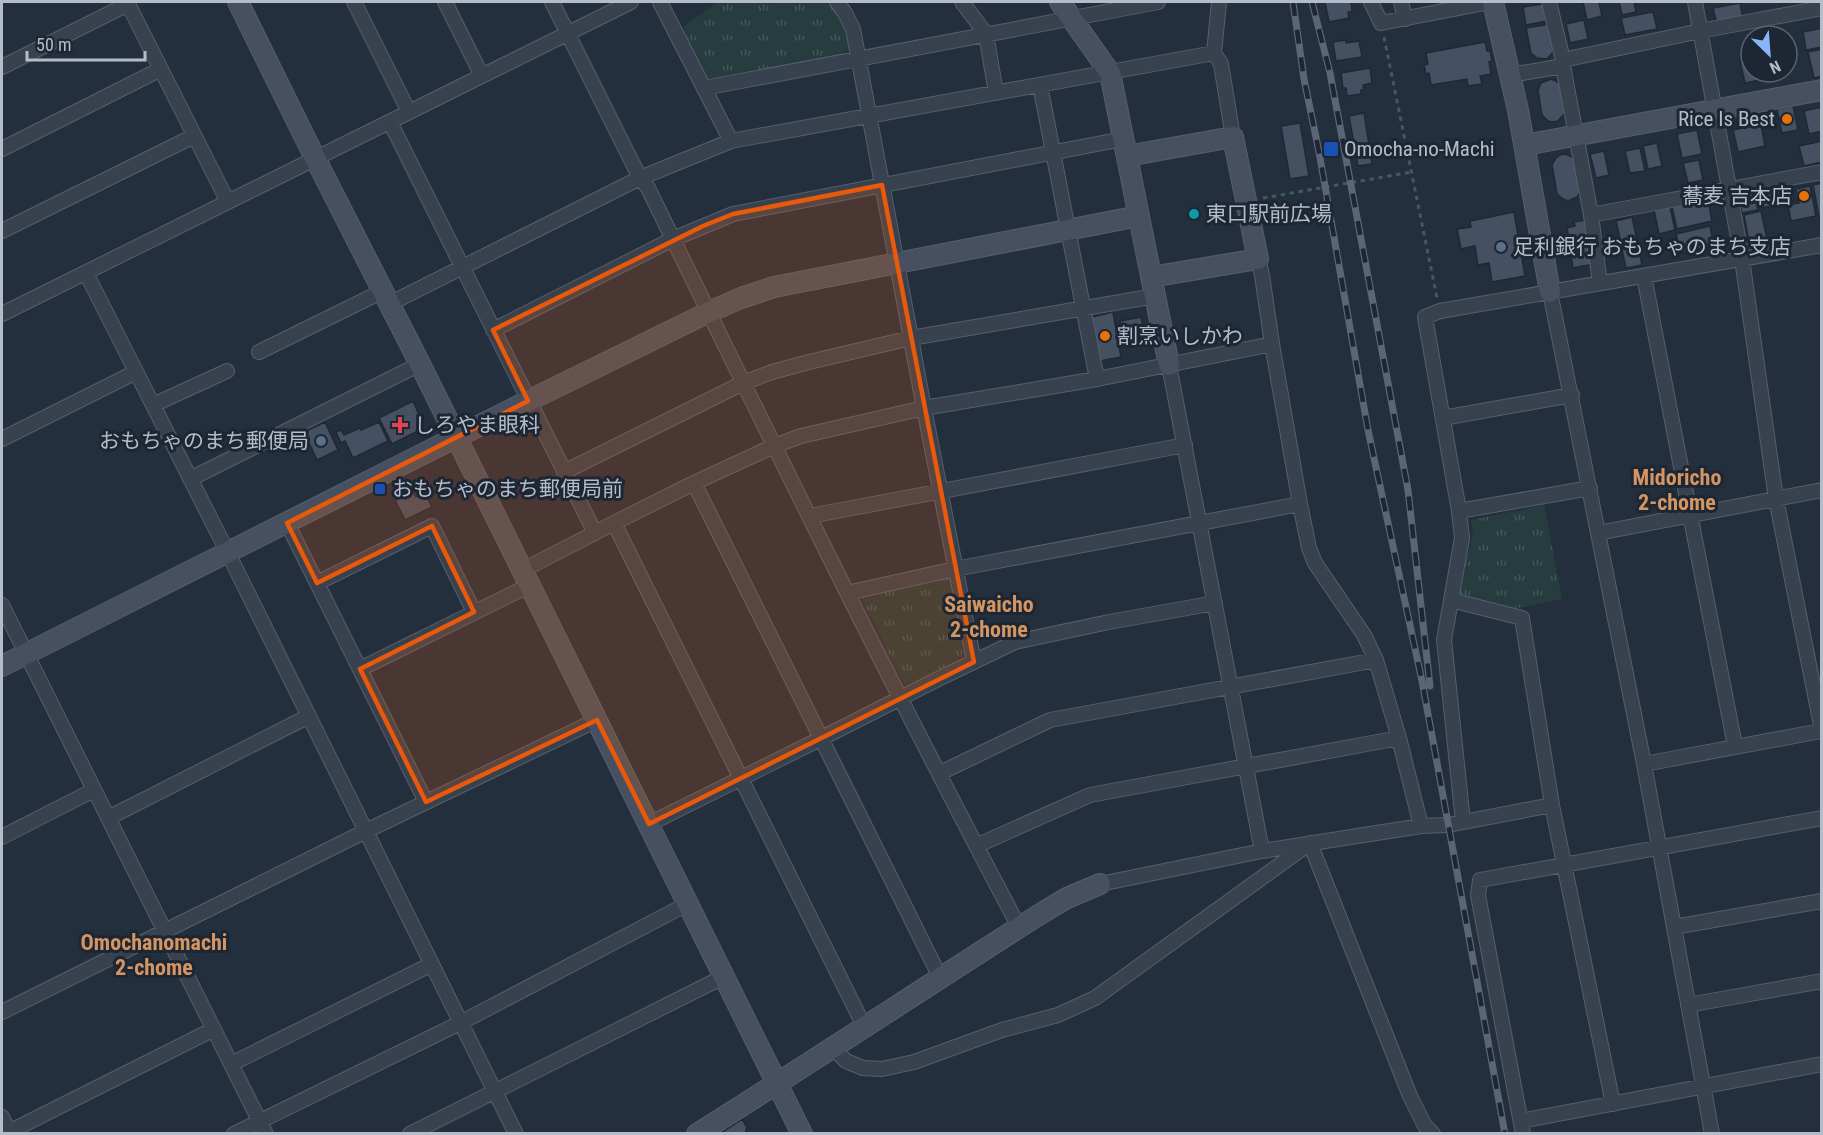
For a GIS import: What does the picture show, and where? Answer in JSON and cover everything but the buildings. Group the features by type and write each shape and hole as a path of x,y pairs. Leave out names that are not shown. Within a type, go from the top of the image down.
{"street":[{"path":"238,2 689,903 802,1134"},
{"path":"354,2 409,112"},
{"path":"446,2 482,76"},
{"path":"552,2 640,178 648,188 774,446 1019,927"},
{"path":"2,315 631,2"},
{"path":"660,2 730,141"},
{"path":"837,2 853,29 974,662"},
{"path":"962,2 986,34 996,93"},
{"path":"1060,2 1110,73 1185,445 1262,851"},
{"path":"704,88 1158,2"},
{"path":"1219,2 1214,53 1221,64 1233,137 1262,275 1272,344 1309,548 1315,562 1364,635 1376,660 1421,826"},
{"path":"1371,2 1381,23 1492,2 1511,75 1525,145 1550,292 1644,764 1712,1134"},
{"path":"1401,2 1405,19"},
{"path":"1549,2 1563,63 1591,215 1600,283"},
{"path":"1644,764 1821,730 1776,499 1742,259 1695,2"},
{"path":"2,67 127,3 228,202"},
{"path":"1511,75 1700,31 1821,8"},
{"path":"259,352 463,268 640,178 730,141 1214,53"},
{"path":"2,149 161,69"},
{"path":"1040,85 1097,379"},
{"path":"1525,145 1821,90"},
{"path":"390,122 595,532"},
{"path":"2,231 194,136"},
{"path":"493,330 673,239 733,214 1053,153 1233,137"},
{"path":"1591,215 1821,172"},
{"path":"2,666 528,401 741,298 774,287 1139,216"},
{"path":"1463,822 1443,640 1462,538 1425,317 1440,312 1600,283 1821,248"},
{"path":"564,472 744,383 772,372 911,338 1083,308 1153,286 1258,259"},
{"path":"86,273 228,552 516,1134"},
{"path":"1644,276 1735,746"},
{"path":"360,669 474,612 595,532 694,483 801,436 924,408 1097,379 1272,344"},
{"path":"190,478 420,364"},
{"path":"153,405 227,371"},
{"path":"2,439 136,372"},
{"path":"1443,418 1572,395"},
{"path":"810,516 1185,445"},
{"path":"694,483 940,977"},
{"path":"1459,511 1590,488"},
{"path":"1599,533 1821,490"},
{"path":"848,592 955,569 1300,504"},
{"path":"287,523 426,802"},
{"path":"614,523 864,1026"},
{"path":"317,583 432,526 474,612"},
{"path":"1451,600 1522,618 1563,865 1613,1104"},
{"path":"648,824 1015,642 1215,603"},
{"path":"2,605 266,1134"},
{"path":"940,773 1050,720 1376,660"},
{"path":"108,818 309,716"},
{"path":"2,1012 366,831 597,720"},
{"path":"976,846 1090,795 1399,738"},
{"path":"2,837 94,790"},
{"path":"697,1134 1019,927 1067,898 1100,884 1262,851 1421,826 1448,825 1552,805"},
{"path":"1821,818 1480,880 1478,895 1522,1127 1613,1104 1821,1064"},
{"path":"833,1048 846,1061 863,1068 882,1069 914,1062 1002,1030 1058,1016 1095,998 1310,843"},
{"path":"1310,843 1410,1096 1425,1126 1433,1134"},
{"path":"1674,927 1821,902"},
{"path":"234,1134 462,1023 689,903"},
{"path":"231,1064 432,964"},
{"path":"410,1134 725,976"},
{"path":"1688,1005 1821,981"},
{"path":"2,1117 9,1133 214,1029"}],"path":[{"path":"1381,23 1440,312"},
{"path":"1247,201 1412,172"}],"highlighted area":[{"path":"882,185 974,662 649,824 597,720 426,802 360,669 474,612 432,526 317,583 287,523 528,401 493,330 703,226 733,214"}],"green space":[{"path":"718,2 828,2 842,22 850,49 841,55 718,78 705,78 683,27"},
{"path":"1544,505 1562,599 1517,608 1456,595 1473,535 1471,520"},
{"path":"950,578 963,658 905,686 861,597"}],"railway":[{"path":"1293,2 1304,79 1368,430 1422,681 1505,1134"},
{"path":"1312,2 1330,73 1408,490 1430,686"}],"place":[{"name":"Rice Is Best","path":"1787,119"},
{"name":"Omocha-no-Machi","path":"1331,149"},
{"name":"蕎麦 吉本店","path":"1804,196"},
{"name":"東口駅前広場","path":"1194,214"},
{"name":"足利銀行 おもちゃのまち支店","path":"1501,247"},
{"name":"割烹いしかわ","path":"1105,336"},
{"name":"しろやま眼科","path":"400,425"},
{"name":"おもちゃのまち郵便局","path":"321,441"},
{"name":"おもちゃのまち郵便局前","path":"380,489"}],"district":[{"name":"Midoricho 2-chome","path":"1677,490"},
{"name":"Saiwaicho 2-chome","path":"989,616"},
{"name":"Omochanomachi 2-chome","path":"154,954"}]}
